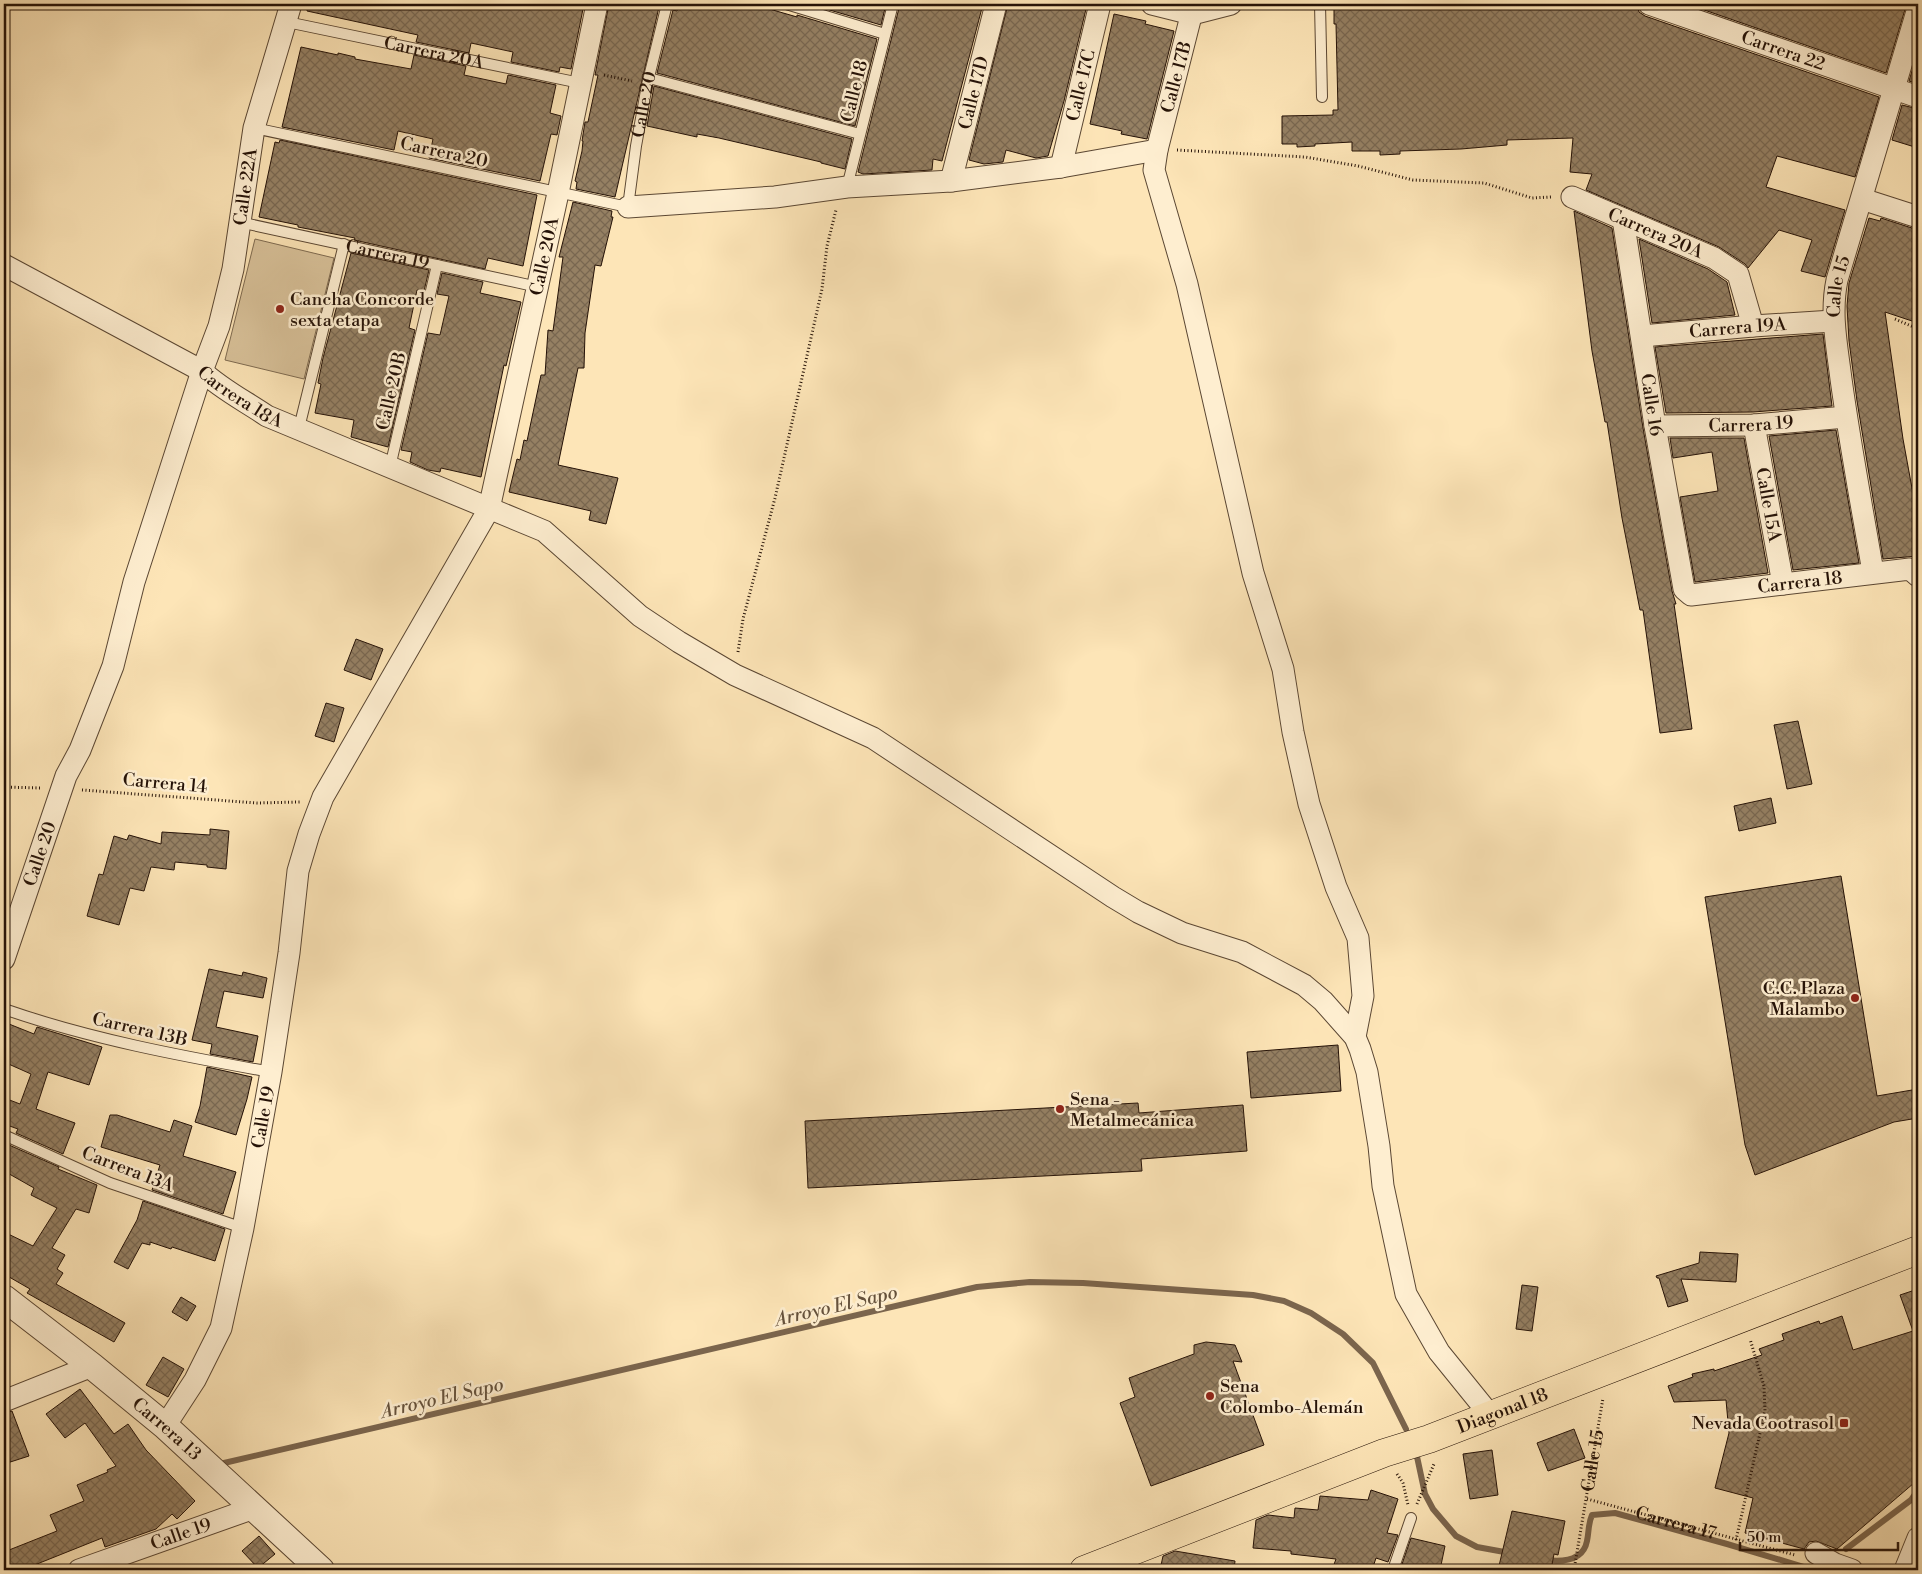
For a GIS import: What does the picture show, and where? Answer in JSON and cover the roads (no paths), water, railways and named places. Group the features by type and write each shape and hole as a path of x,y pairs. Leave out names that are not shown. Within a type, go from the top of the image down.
{"main road":[{"name":"Diagonal 18","path":"1084,1570 1389,1451 1429,1439 1918,1250"}],"street":[{"name":"Calle 20A","path":"323,797 489,509 597,4"},
{"name":"Calle 17D","path":"951,181 996,4"},
{"name":"Calle 17C","path":"1060,167 1100,4"},
{"path":"1152,4 1193,9 1231,4"},
{"name":"Carrera 22","path":"1649,4 1918,96"},
{"name":"Calle 15","path":"1873,572 1846,418 1833,300 1837,280 1918,8"},
{"name":"Calle 17B","path":"1193,9 1157,150 1154,170 1187,284 1253,573 1283,669 1293,732 1309,804 1336,887 1358,938 1363,996 1355,1038"},
{"name":"Calle 22A","path":"64,782 80,750 113,666 134,582 202,371 220,326 233,269 254,128 289,13"},
{"path":"628,208 775,197 847,187 951,181 1060,167 1157,150"},
{"name":"Carrera 20A","path":"1572,197 1714,258 1738,274 1753,326"},
{"path":"1862,199 1918,217"},
{"name":"Calle 16","path":"1623,219 1684,589"},
{"name":"Carrera 18A","path":"4,265 202,371 216,384 235,394 267,416 544,531 640,616 679,642 734,675 873,738 1113,898 1138,912 1182,933 1242,952 1304,984 1323,1001 1355,1038"},
{"name":"Carrera 19A","path":"1642,336 1834,321"},
{"name":"Carrera 19","path":"1656,426 1754,425 1846,418"},
{"name":"Calle 15A","path":"1754,425 1783,584"},
{"name":"Carrera 18","path":"1684,589 1691,595 1910,569 1917,575"},
{"name":"Calle 20","path":"4,959 64,782"},
{"name":"Calle 19","path":"165,1426 195,1380 221,1328 243,1228 271,1072 289,953 298,871 323,797"},
{"path":"1355,1038 1367,1072 1379,1146 1383,1186 1406,1294 1439,1352 1490,1415"},
{"name":"Carrera 13","path":"4,1298 92,1366 165,1426 321,1570"},
{"path":"4,1400 92,1366"},
{"name":"Calle 19","path":"79,1570 254,1508"},
{"path":"1905,1570 1918,1538"},
{"path":"1807,1554 1844,1567"}],"lane":[{"name":"Calle 20","path":"628,208 636,146 648,81 667,4"},
{"path":"786,4 885,34"},
{"name":"Calle 18","path":"847,187 893,4"},
{"path":"1320,4 1322,97"},
{"name":"Carrera 20A","path":"289,13 581,76"},
{"path":"648,81 860,134"},
{"name":"Carrera 20","path":"254,128 628,208"},
{"name":"Carrera 19","path":"239,222 538,286"},
{"path":"299,428 344,244"},
{"name":"Calle 20B","path":"390,467 437,265"},
{"name":"Carrera 13B","path":"4,1009 52,1026 189,1057 271,1072"},
{"name":"Carrera 13A","path":"4,1134 110,1183 243,1228"},
{"path":"1393,1570 1411,1518"}],"waterway":[{"name":"Arroyo El Sapo","path":"224,1463 977,1287 1030,1282 1083,1283 1253,1295 1284,1301 1311,1313 1343,1334 1373,1363 1406,1429"},
{"name":"Arroyo El Sapo","path":"1416,1452 1425,1494 1433,1509 1456,1536 1477,1547 1510,1553"},
{"name":"Arroyo El Sapo","path":"1846,1549 1911,1500 1918,1490"},
{"name":"Arroyo El Sapo","path":"1545,1560 1558,1561 1576,1557 1585,1548 1592,1515 1615,1513 1814,1570"}],"place":[{"name":"Cancha Concorde sexta etapa","path":"280,309"},
{"name":"C.C. Plaza Malambo","path":"1855,998"},
{"name":"Sena - Metalmecánica","path":"1060,1109"},
{"name":"Sena Colombo-Alemán","path":"1210,1396"},
{"name":"Nevada Cootrasol","path":"1844,1423"}]}
